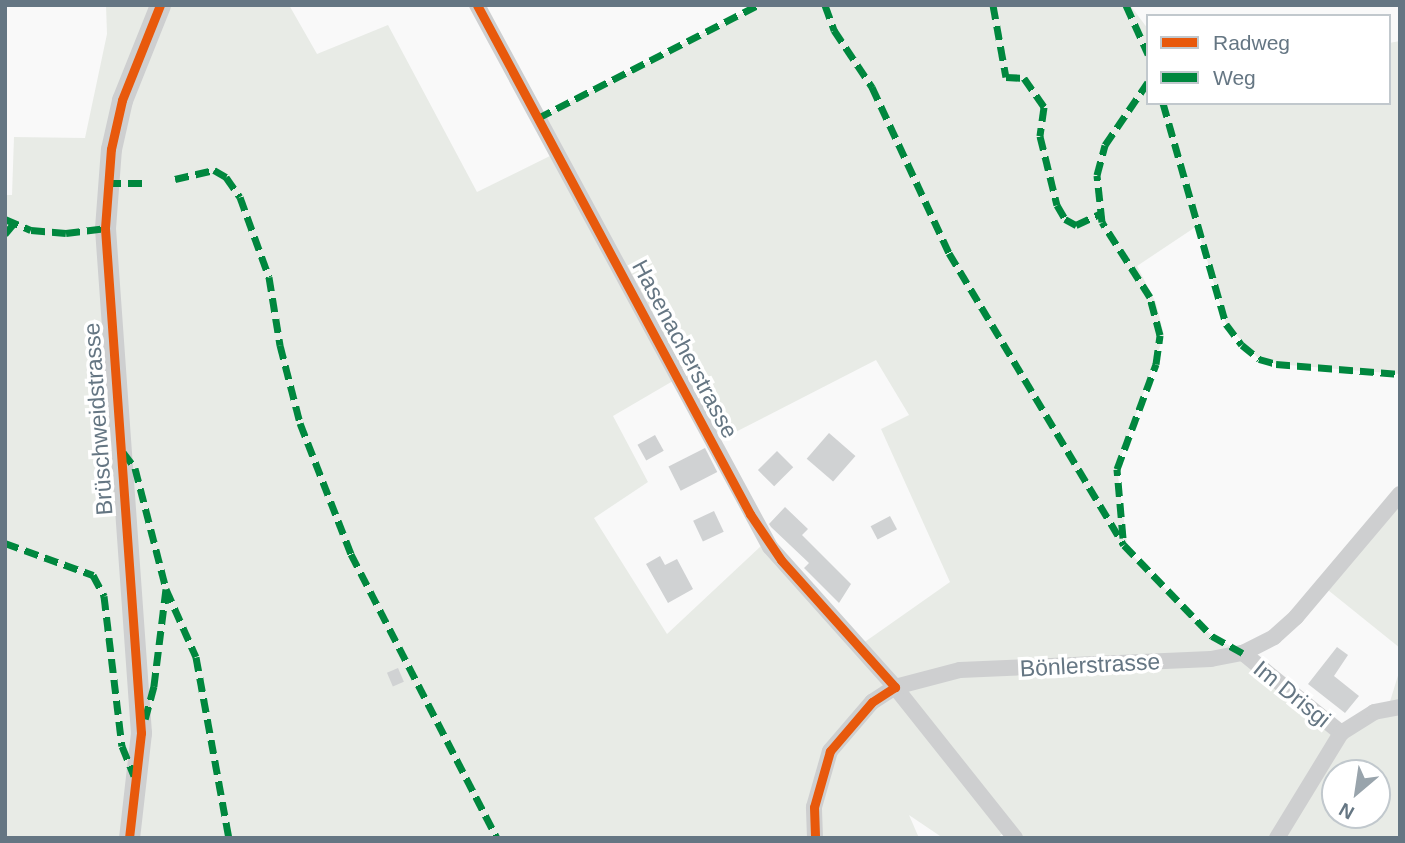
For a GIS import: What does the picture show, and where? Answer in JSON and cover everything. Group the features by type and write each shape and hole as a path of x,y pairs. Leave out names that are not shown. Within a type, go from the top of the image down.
{"street":[{"name":"Brüschweidstrasse","path":"129,838 141,733 105,228 110,160 122,100 160,5"},
{"name":"Hasenacherstrasse","path":"477,5 757,525 781,560 895,687 1015,838"},
{"name":"Bönlerstrasse","path":"815,838 814,807 830,751 873,702 895,687 960,670 1211,659 1243,653 1274,637 1296,617 1400,494"},
{"name":"Im Drisgi","path":"1243,653 1341,733"},
{"path":"1277,838 1341,733 1374,712 1400,707"}],"shaded area":[{"path":"106,5 289,5 317,54 388,25 477,192 556,153 538,118 758,5 1130,5 1146,26 1146,105 1391,105 1391,43 1400,41 1400,374 1276,364 1259,359 1226,324 1197,226 1137,266 1156,303 1164,335 1117,468 1128,551 1212,636 1243,653 1341,733 1388,708 1400,669 1400,838 1015,838 1008,829 997,838 943,838 909,815 919,838 5,838 5,195 12,195 14,137 85,138 107,34","holes":["876,360 909,415 881,429 950,582 859,646 761,546 667,634 594,518 648,482 613,416 678,378 714,443"]},
{"path":"1400,494 1400,648 1323,586"}],"building":[{"path":"829,433 855,456 833,482 807,459"},
{"path":"655,435 664,451 646,460 638,445"},
{"path":"705,448 717,472 681,491 668,467"},
{"path":"777,451 793,467 774,486 758,470"},
{"path":"785,507 808,529 802,535 851,584 839,603 804,568 809,563 769,524"},
{"path":"714,511 724,532 703,542 693,521"},
{"path":"890,516 897,529 878,540 871,526"},
{"path":"660,556 665,565 677,559 693,589 668,603 646,564"},
{"path":"1337,647 1348,655 1334,676 1359,696 1345,713 1308,684"},
{"path":"398,668 404,682 393,686 387,673"}],"marked path":[{"path":"538,118 758,5"},
{"path":"825,5 834,30 872,87 949,253 1124,545 1212,636 1243,653"},
{"path":"993,5 1006,77 1024,78 1044,107 1040,136 1057,205 1065,219 1076,225 1100,214"},
{"path":"1126,5 1146,50"},
{"path":"1123,538 1117,469 1156,364 1160,335 1150,297 1102,222 1097,175 1105,145 1146,85"},
{"path":"1164,105 1226,324 1242,345 1259,359 1276,364 1400,374"},
{"path":"175,179 214,170 226,177 240,197 269,277 280,345 300,423 351,554 497,838"},
{"path":"107,183 144,183"},
{"path":"5,219 31,230 66,233 105,228"},
{"path":"5,234 15,222"},
{"path":"123,452 135,468 166,589 154,686 145,719"},
{"path":"5,543 93,575 104,596 122,746 134,776"},
{"path":"166,589 196,657 229,838"}],"cycle path":[{"path":"129,838 141,733 105,228 111,149 122,100 160,5"},
{"path":"477,5 750,514 781,560 895,687 872,702 830,751 814,807 815,838"}]}
